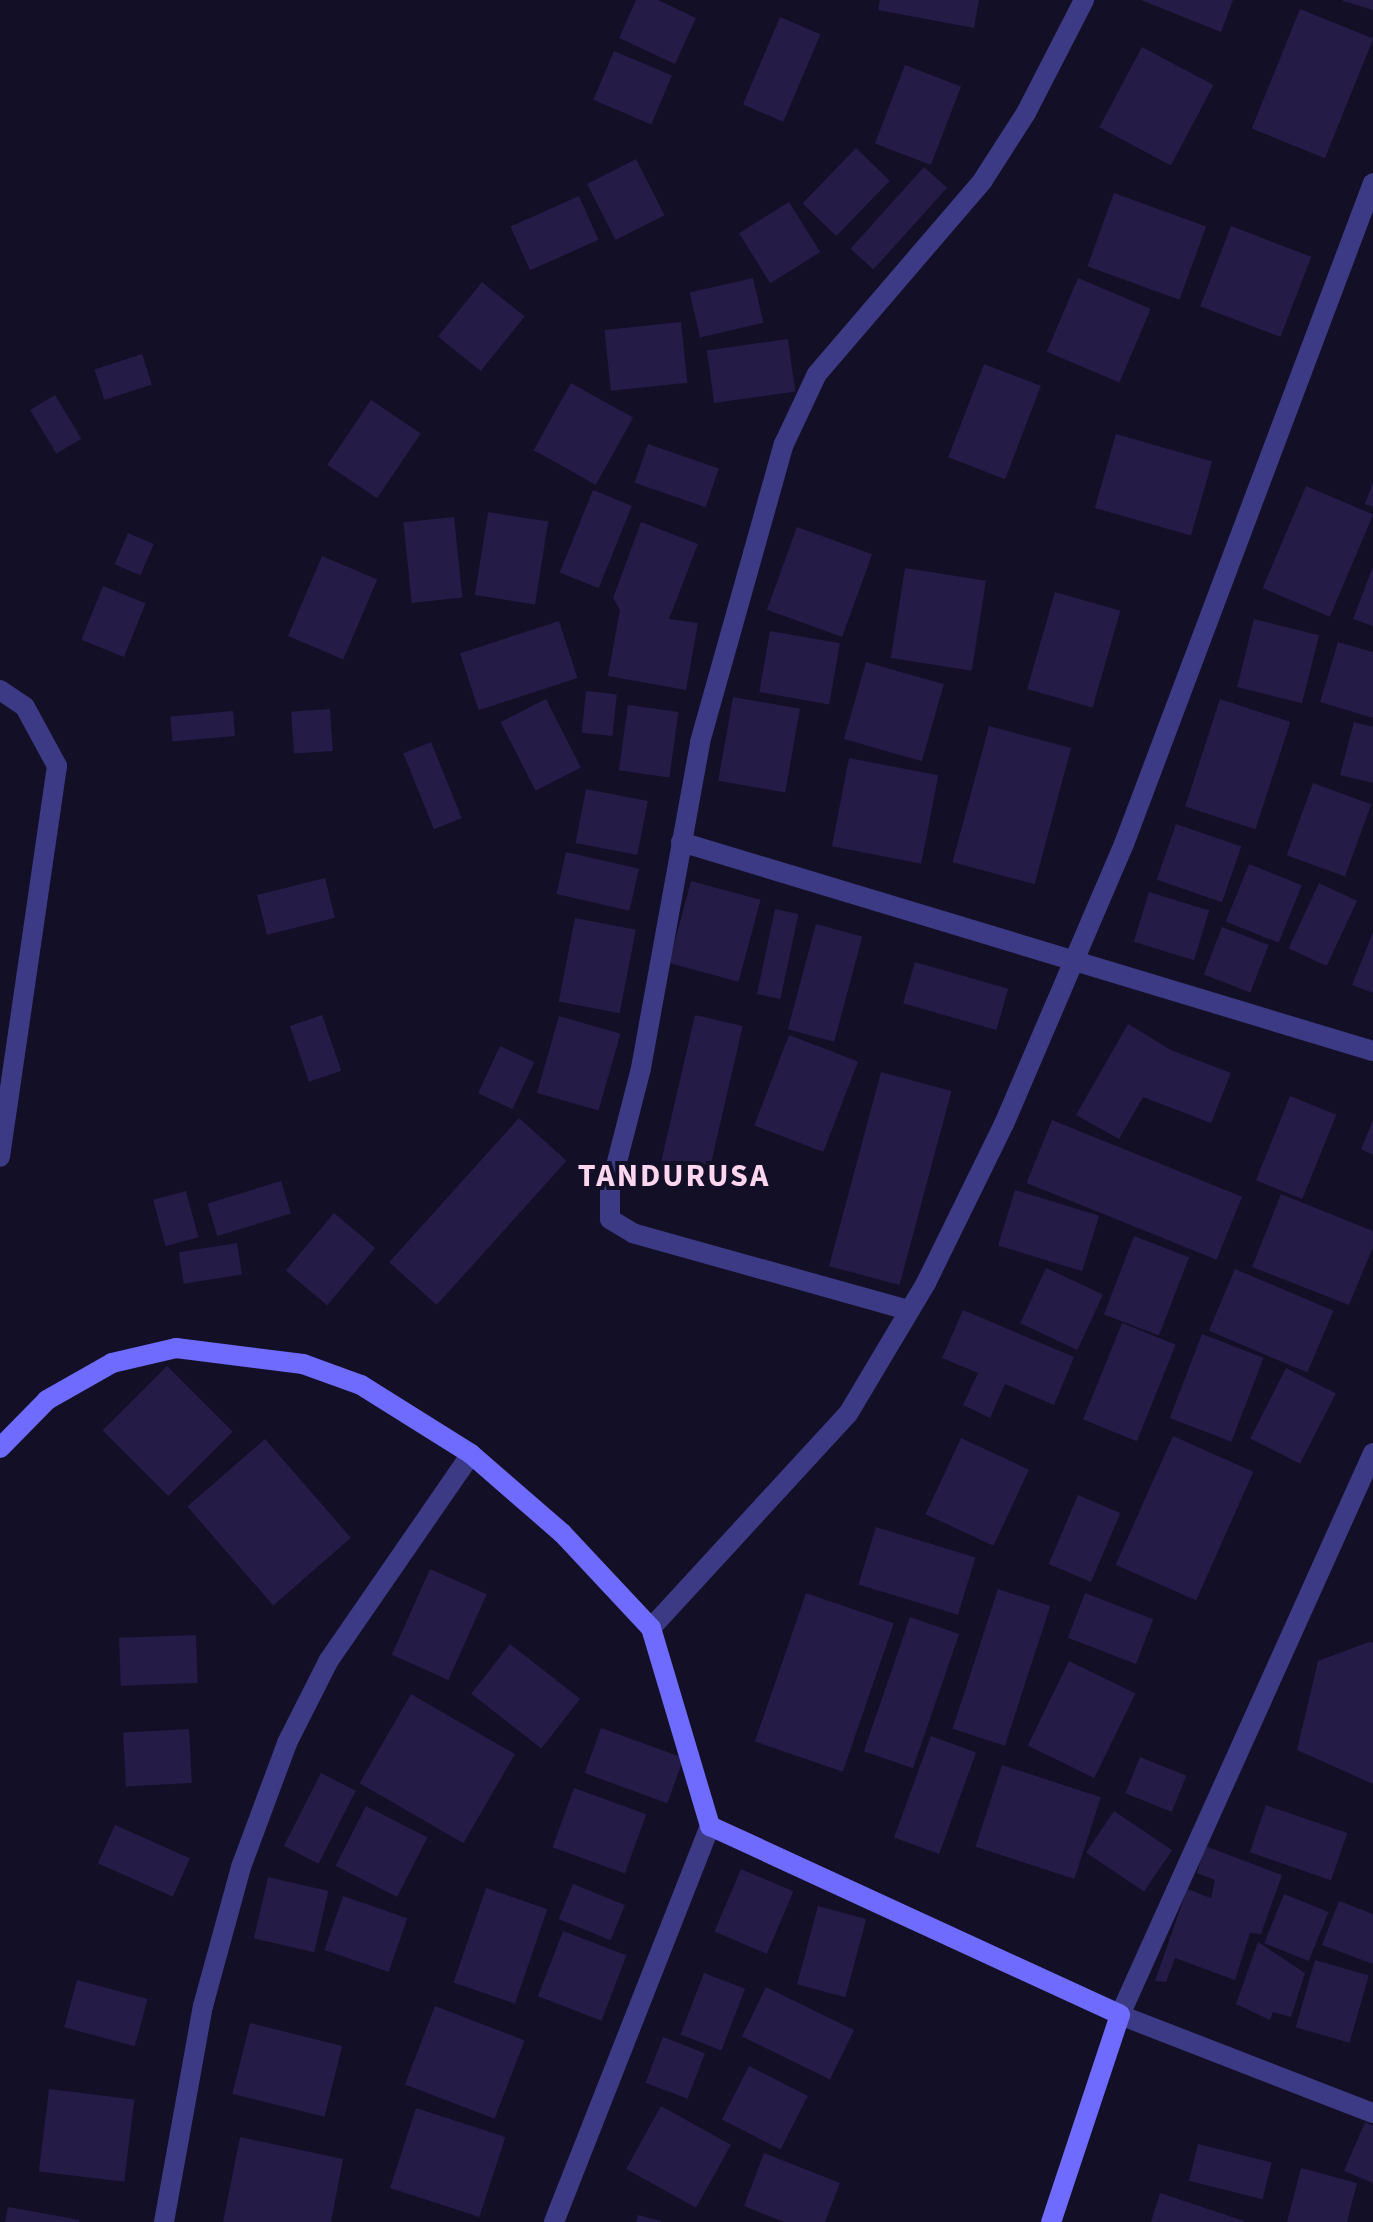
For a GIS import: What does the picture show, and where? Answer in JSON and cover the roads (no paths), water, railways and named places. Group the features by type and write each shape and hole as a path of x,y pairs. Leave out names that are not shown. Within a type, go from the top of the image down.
{"street":[{"path":"908,1310 633,1233 610,1219 610,1189 641,1068 681,842 721,665 800,404 817,374 983,180 1026,113 1084,0"},
{"path":"651,1628 848,1414 908,1310 1004,1124 1124,844 1372,189"},
{"path":"0,690 25,707 57,766 0,1157"},
{"path":"681,842 1075,957 1373,1051"},
{"path":"0,1448 47,1400 112,1363 176,1348 303,1364 361,1385 471,1454 562,1533 651,1628 710,1826 554,2222"},
{"path":"1051,2222 1120,2015 1373,1453"},
{"path":"164,2222 203,2006 241,1867 287,1743 329,1660 471,1454"},
{"path":"710,1826 1120,2015 1373,2113"}],"district":[{"name":"TANDURUSA","path":"674,1176"}]}
